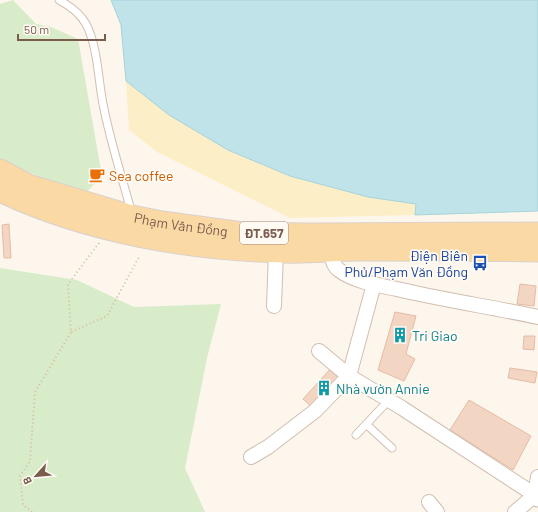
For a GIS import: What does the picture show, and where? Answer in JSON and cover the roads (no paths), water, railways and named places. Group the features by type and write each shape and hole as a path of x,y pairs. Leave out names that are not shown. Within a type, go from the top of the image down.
{"main road":[{"name":"Phạm Văn Đồng","path":"0,170 28,184 132,225 160,240 212,247 276,252 376,250 538,251"},
{"name":"Phạm Văn Đồng","path":"5,197 65,217 132,225 162,222 243,233 538,233"}],"street":[{"path":"274,306 276,252"},
{"path":"330,252 332,261 338,270 349,276 374,284 445,300 538,317"},
{"path":"251,457 268,447 315,411 349,376 374,284"},
{"path":"319,350 349,376 389,400 536,497"},
{"path":"515,512 536,497 538,477"}],"lane":[{"path":"59,0 78,12 91,34 103,104 132,225"},
{"path":"356,435 389,400"},
{"path":"366,424 392,448"}],"water":[{"path":"111,0 538,0 538,211 415,215 416,204 368,197 290,176 228,150 169,115 126,81 121,25"}],"place":[{"name":"Sea coffee","path":"97,175"},
{"name":"Điện Biên Phủ/Phạm Văn Đồng","path":"480,263"},
{"name":"Tri Giao","path":"400,335"},
{"name":"Nhà vườn Annie","path":"324,388"}]}
